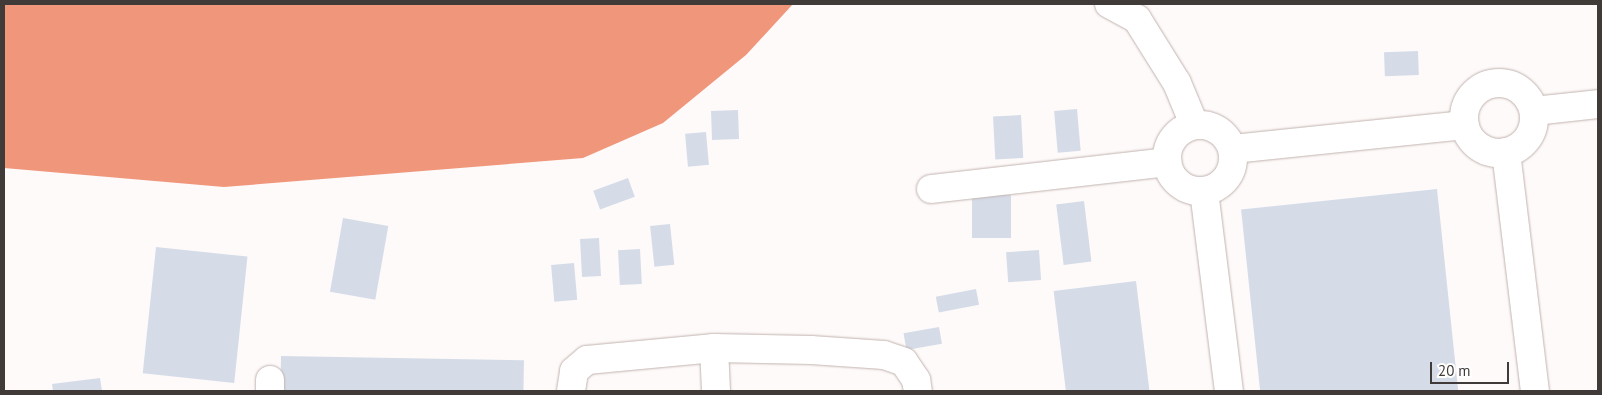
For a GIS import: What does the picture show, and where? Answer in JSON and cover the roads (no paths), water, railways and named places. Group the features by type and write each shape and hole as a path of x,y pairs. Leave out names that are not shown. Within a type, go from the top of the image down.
{"street":[{"path":"1109,4 1137,19 1177,83 1194,124"},
{"path":"1493,83 1506,83 1519,88 1529,98 1534,111 1533,125 1528,137 1519,147 1506,152 1493,152 1480,147 1470,137 1465,125 1465,111 1470,98 1480,89 1493,83"},
{"path":"1534,111 1598,104"},
{"path":"1194,124 1219,129 1227,138 1233,150 1233,164 1228,177 1217,187 1204,192 1191,191 1170,176 1167,162 1168,148 1173,138 1181,129 1194,124"},
{"path":"1233,150 1465,125"},
{"path":"1506,152 1535,391"},
{"path":"931,189 1167,162"},
{"path":"1204,192 1229,391"},
{"path":"714,348 716,391"},
{"path":"571,391 574,372 587,360 714,348 811,350 884,355 904,362 916,380 918,391"}]}
